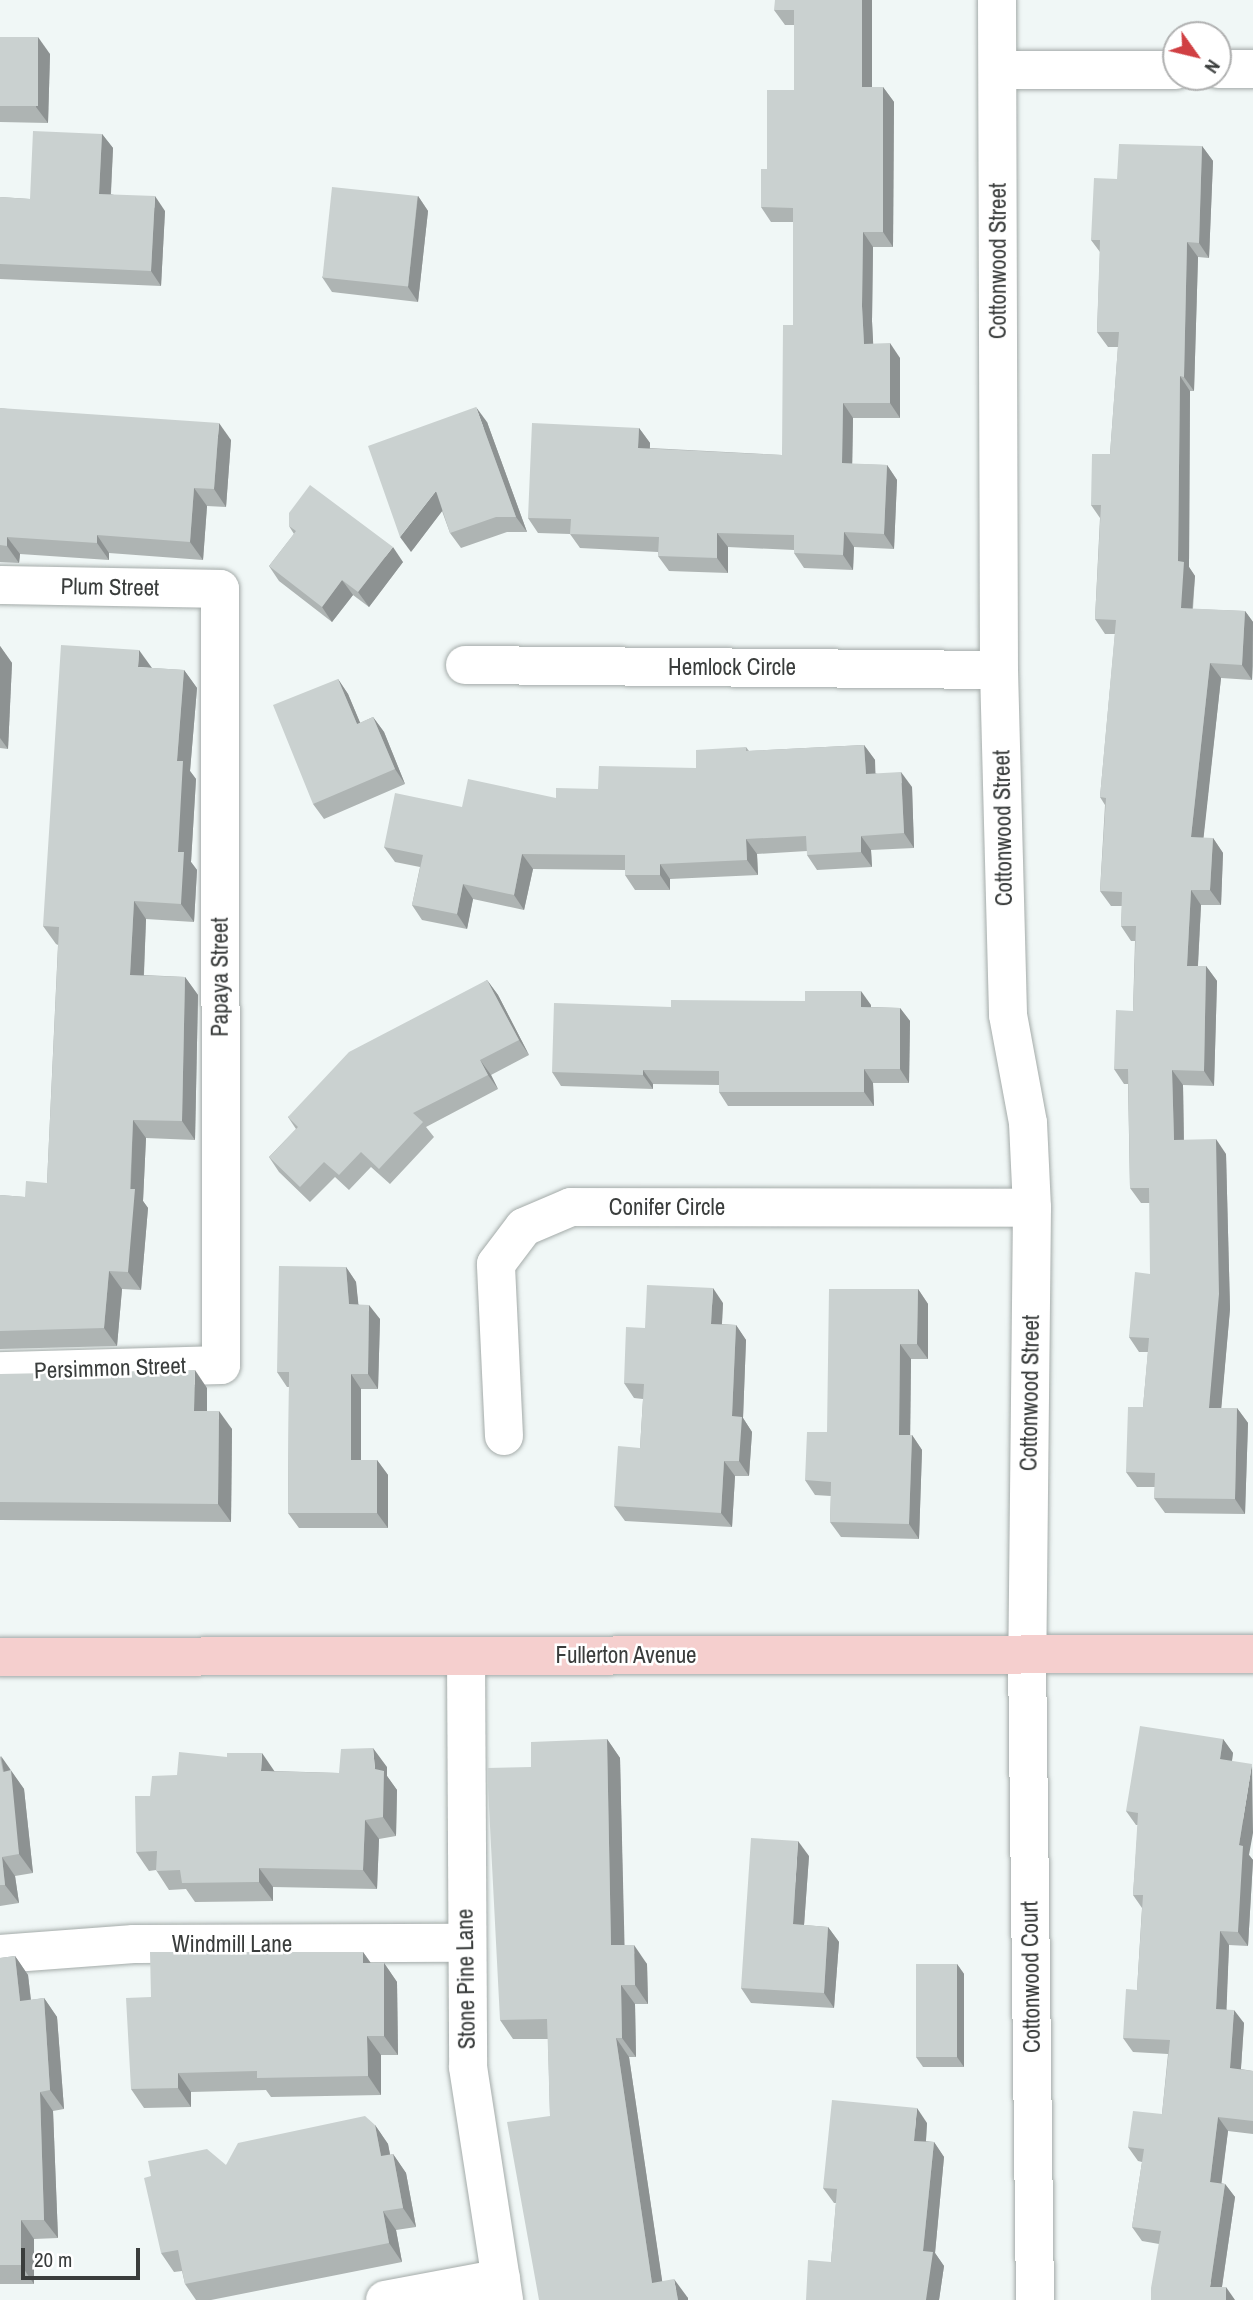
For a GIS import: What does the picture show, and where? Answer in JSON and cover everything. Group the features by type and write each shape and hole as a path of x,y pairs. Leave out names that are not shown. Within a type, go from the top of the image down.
{"main road":[{"name":"Fullerton Avenue","path":"0,1657 1253,1654"}],"street":[{"name":"Cottonwood Street","path":"997,0 999,670 1008,1015 1028,1123 1032,1208 1027,1655"},
{"path":"998,70 1162,69"},
{"path":"1232,69 1253,69"},
{"name":"Plum Street","path":"0,585 220,589"},
{"name":"Papaya Street","path":"220,589 220,1365"},
{"name":"Hemlock Circle","path":"465,665 999,670"},
{"name":"Conifer Circle","path":"504,1436 496,1264 524,1227 571,1207 1032,1208"},
{"name":"Persimmon Street","path":"0,1371 220,1365"},
{"name":"Cottonwood Court","path":"1027,1655 1035,2300"},
{"name":"Stone Pine Lane","path":"466,1656 464,1943 468,2067 503,2289"},
{"name":"Windmill Lane","path":"0,1954 134,1944 464,1943"},
{"path":"385,2300 503,2289"}],"building":[{"path":"775,0 862,0 862,87 883,87 883,232 863,232 862,306 864,344 890,343 890,403 843,403 842,463 887,465 884,534 844,532 843,555 794,553 794,535 717,533 717,558 658,556 659,537 570,534 571,519 528,518 532,423 639,428 638,448 782,455 783,325 793,325 793,208 761,207 761,169 767,169 767,90 794,90 794,10 774,10"},
{"path":"0,37 38,37 38,106 0,106"},
{"path":"33,131 102,134 99,194 155,196 151,271 0,264 0,197 30,199"},
{"path":"1119,144 1202,146 1199,243 1187,242 1184,377 1180,376 1178,561 1184,562 1181,608 1245,611 1242,665 1210,663 1191,837 1213,838 1210,890 1191,890 1187,966 1206,966 1204,1071 1172,1070 1174,1140 1216,1139 1219,1294 1209,1408 1237,1408 1235,1499 1154,1498 1155,1473 1126,1472 1128,1407 1143,1407 1149,1338 1129,1337 1135,1272 1150,1274 1149,1188 1130,1188 1128,1069 1114,1069 1116,1010 1133,1011 1136,926 1121,926 1122,892 1100,891 1106,798 1100,797 1116,620 1095,619 1101,505 1091,505 1092,454 1110,454 1119,332 1097,332 1100,240 1091,240 1094,178 1117,179"},
{"path":"332,187 418,196 408,286 322,278"},
{"path":"476,407 516,517 496,517 450,533 436,491 400,537 368,446"},
{"path":"0,408 219,423 214,489 194,488 190,542 97,535 97,543 7,537 7,546 0,545"},
{"path":"310,485 393,547 358,592 342,580 322,607 269,566 296,531 289,526 289,513"},
{"path":"61,645 139,650 138,667 184,670 177,761 183,761 178,852 184,852 181,904 134,901 130,975 185,977 182,1121 133,1120 130,1189 135,1189 128,1272 109,1271 104,1328 0,1331 0,1195 25,1197 26,1181 47,1183 59,927 43,926"},
{"path":"338,679 357,724 373,717 395,769 313,804 273,705"},
{"path":"864,745 866,774 901,772 904,833 861,836 861,852 807,855 806,836 746,839 747,860 660,864 660,875 625,875 625,855 522,854 514,895 463,884 457,914 412,905 423,855 384,847 395,793 462,807 468,779 556,798 556,788 598,789 599,766 696,768 696,750 746,747 746,751"},
{"path":"487,980 519,1040 480,1060 488,1075 413,1113 423,1122 379,1169 361,1152 339,1175 324,1162 300,1187 269,1157 298,1127 288,1117 349,1052"},
{"path":"805,991 861,991 861,1007 900,1008 900,1069 864,1069 864,1092 719,1092 719,1071 643,1070 643,1075 552,1072 554,1003 671,1007 671,1000 805,1001"},
{"path":"279,1266 346,1267 349,1304 369,1305 368,1374 351,1374 351,1460 377,1460 377,1513 288,1513 289,1372 277,1372"},
{"path":"647,1285 713,1288 711,1324 736,1325 732,1416 742,1417 739,1461 724,1461 721,1513 614,1506 618,1446 640,1448 644,1384 624,1383 626,1327 645,1328"},
{"path":"829,1289 918,1289 917,1344 900,1344 899,1435 912,1435 909,1524 830,1522 831,1482 805,1480 807,1432 827,1432"},
{"path":"195,1370 194,1411 219,1411 218,1504 0,1502 0,1374"},
{"path":"1140,1726 1223,1739 1220,1759 1252,1764 1239,1845 1243,1846 1238,1932 1220,1931 1216,2009 1234,2010 1230,2068 1253,2071 1253,2121 1218,2117 1210,2182 1225,2184 1210,2287 1226,2287 1226,2300 1151,2300 1161,2231 1132,2227 1144,2149 1128,2147 1133,2111 1162,2114 1170,2040 1123,2038 1126,1989 1137,1990 1143,1895 1133,1895 1138,1813 1126,1811"},
{"path":"607,1739 611,1945 634,1945 635,1985 621,1985 622,2038 616,2038 652,2283 674,2279 678,2300 539,2300 507,2122 550,2116 547,2019 500,2020 487,1768 531,1767 531,1742"},
{"path":"373,1748 375,1769 384,1771 383,1817 365,1820 363,1870 259,1868 259,1882 182,1883 180,1870 156,1871 157,1851 136,1852 135,1796 150,1796 152,1776 177,1775 179,1752 227,1757 227,1753 262,1753 261,1771 339,1773 341,1749"},
{"path":"0,1756 3,1772 11,1770 19,1854 2,1857 5,1885 0,1885"},
{"path":"751,1838 798,1841 793,1924 828,1927 824,1993 741,1988"},
{"path":"150,1952 363,1952 363,1963 384,1963 384,2036 367,2036 368,2076 257,2078 257,2071 178,2073 178,2088 131,2089 126,1998 151,1997"},
{"path":"15,1956 20,2001 44,1998 50,2090 40,2092 44,2220 21,2220 21,2265 0,2265 0,1958"},
{"path":"916,1964 957,1964 957,2057 916,2057"},
{"path":"832,2100 917,2108 914,2141 934,2142 923,2251 933,2252 926,2300 806,2300 808,2260 831,2262 837,2189 823,2188"},
{"path":"365,2116 375,2125 381,2156 393,2154 403,2208 383,2211 389,2243 185,2284 178,2250 161,2253 144,2178 151,2176 148,2161 207,2149 226,2165 238,2143"}]}
